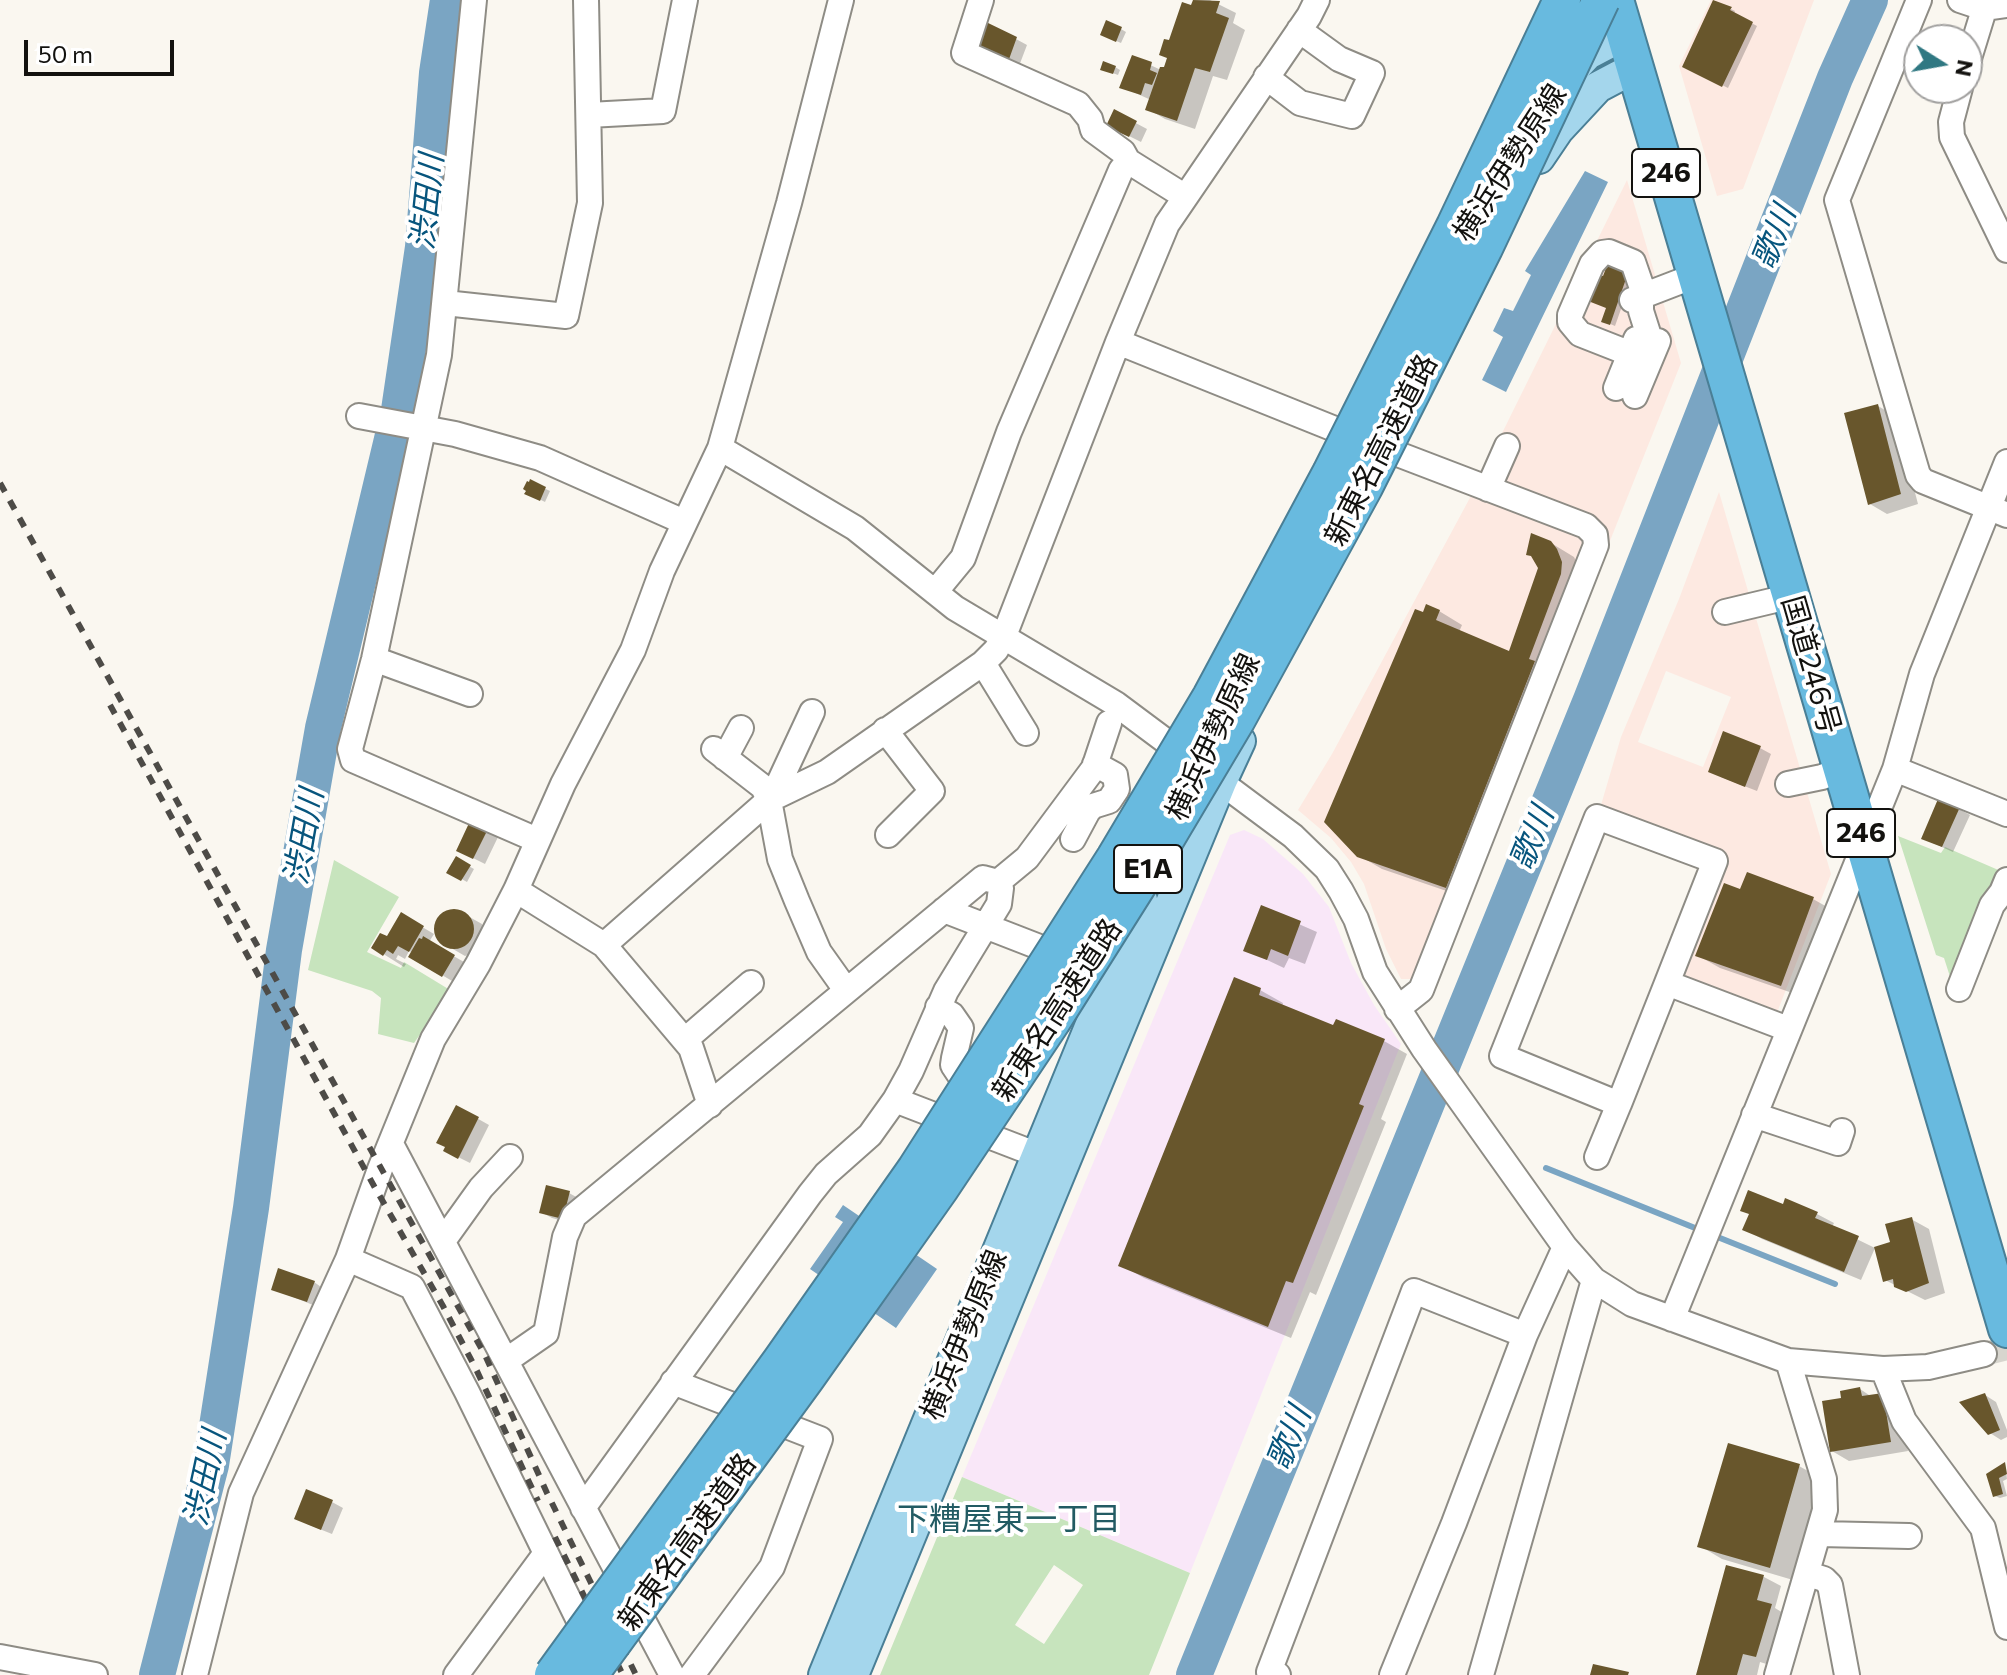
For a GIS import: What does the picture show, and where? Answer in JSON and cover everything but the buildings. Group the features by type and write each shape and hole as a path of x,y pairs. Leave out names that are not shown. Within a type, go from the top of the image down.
{"highway":[{"name":"新東名高速道路","path":"553,1675 772,1374 916,1169 1115,858 1211,697 1331,473 1455,226 1562,0"},
{"name":"新東名高速道路","path":"589,1675 797,1391 941,1187 1052,1021 1149,867 1237,719 1364,487 1484,248 1601,0"},
{"name":"国道246号","path":"1615,0 1980,1238 1995,1342"}],"main road":[{"name":"横浜伊勢原線","path":"824,1675 1111,976 1370,443 1464,225 1538,111 1588,54 1629,51"},
{"name":"横浜伊勢原線","path":"853,1675 1209,773"}],"street":[{"path":"474,0 439,355 420,427 374,659 350,749 353,760 537,840"},
{"path":"445,303 566,316 590,203 586,0"},
{"path":"589,115 663,111 685,0"},
{"path":"195,1675 241,1493 348,1259 433,1039 478,964 516,890 563,784 633,650 662,571 720,448 789,203 841,0"},
{"path":"981,0 964,53 1078,104 1090,119 1093,130 1123,152 1128,161 1184,196"},
{"path":"604,945 770,799 827,772 983,663 996,650 1167,224 1317,0"},
{"path":"1919,0 1837,200 1918,475 1923,481 1998,511"},
{"path":"1960,0 1993,4 1983,27"},
{"path":"1266,77 1300,103 1352,116 1372,73 1339,59 1299,30"},
{"path":"1956,104 1951,122 1952,137 2007,250"},
{"path":"935,592 963,558 1009,432 1063,299 1121,170 1128,161"},
{"path":"1630,354 1580,334 1570,322 1570,315 1592,264 1602,253 1609,252 1633,262 1645,293 1658,341 1625,392 1630,354 1636,337 1630,306 1633,297 1645,293 1697,275"},
{"path":"1118,342 1586,526 1595,535 1596,545 1421,990 1397,1009"},
{"path":"359,416 420,427 540,458 684,522"},
{"path":"1488,489 1507,446"},
{"path":"720,448 838,517 977,622 1083,682 1293,836 1327,869 1356,919 1375,972 1424,1049 1565,1247 1594,1280 1632,1304 1788,1361 1883,1369 1928,1367 1995,1342"},
{"path":"1672,1319 1895,769 1922,674 1998,511 2007,462"},
{"path":"1725,612 1792,596"},
{"path":"374,659 470,694"},
{"path":"983,663 1026,733"},
{"path":"770,799 812,712"},
{"path":"998,882 1027,858 1095,764 1109,723"},
{"path":"741,728 719,753 763,787 770,799 780,859 819,952 846,990"},
{"path":"885,730 932,791 888,835"},
{"path":"1073,839 1088,811 1109,801 1117,789 1115,775 1095,764"},
{"path":"1895,769 2007,814"},
{"path":"1788,784 1840,770"},
{"path":"1597,1157 1619,1104 1715,861 1597,817 1502,1056 1619,1104"},
{"path":"507,1360 546,1333 565,1237 574,1216 983,878 998,882"},
{"path":"1959,989 1992,905 2007,880"},
{"path":"583,1508 819,1182 870,1135 895,1100 938,1007 1002,897 998,882"},
{"path":"516,890 604,945 691,1048 710,1105"},
{"path":"944,910 1111,976"},
{"path":"685,1040 751,983"},
{"path":"1667,983 1788,1029"},
{"path":"938,1007 952,1015 961,1028 953,1065 959,1074"},
{"path":"895,1100 1038,1155"},
{"path":"1754,1115 1837,1144"},
{"path":"391,1144 672,1675"},
{"path":"443,1241 481,1188 510,1157"},
{"path":"1392,1675 1525,1335 1565,1247"},
{"path":"348,1259 412,1287 606,1675"},
{"path":"1481,1675 1594,1280"},
{"path":"1278,1675 1269,1672 1414,1291 1525,1335"},
{"path":"1777,1675 1825,1510 1824,1479 1788,1361"},
{"path":"1883,1369 1904,1421 1983,1528 2007,1627"},
{"path":"673,1382 820,1439 772,1567 692,1675"},
{"path":"1820,1534 1901,1540"},
{"path":"456,1675 546,1553"},
{"path":"1808,1574 1824,1579 1830,1585 1847,1675"},
{"path":"0,1657 95,1675"}],"shaded area":[{"path":"1711,0 1814,0 1743,189 1717,196 1679,66"},
{"path":"1627,180 1681,363 1427,999 1416,979 1401,979 1386,949 1364,884 1351,862 1331,838 1298,810 1332,754 1472,494"},
{"path":"1719,492 1831,874 1778,1010 1770,1014 1684,981 1680,972 1726,857 1601,805 1621,737 1679,599","holes":["1666,671 1731,697 1703,767 1638,742"]},
{"path":"1244,830 1263,839 1303,874 1329,907 1351,963 1374,1005 1401,1044 1190,1573 962,1477 1230,835"}],"green space":[{"path":"1898,836 1941,853 1945,847 2003,872 1954,989 1944,958 1936,955"},
{"path":"334,860 399,897 367,952 401,968 404,962 450,990 426,1030 414,1043 378,1034 381,998 372,991 308,970"},
{"path":"962,1477 1190,1573 1149,1675 880,1675","holes":["1054,1565 1083,1585 1044,1644 1015,1625"]}],"water":[{"path":"1585,171 1608,182 1506,392 1482,380 1503,337 1493,331 1504,308 1513,311 1531,275 1525,271"},
{"path":"843,1205 937,1269 896,1328 810,1269 843,1222 835,1217"}],"waterway":[{"name":"渋田川","path":"157,1675 211,1465 251,1208 284,950 323,728 399,410 423,247 437,73 448,0"},
{"name":"歌川","path":"1194,1675 1591,700 1835,78 1870,0"},
{"path":"1546,1168 1700,1230"},
{"path":"1715,1236 1835,1284"}],"tunnel":[{"path":"1984,1354 2007,1348"}],"railway":[{"path":"0,483 485,1355 547,1493 636,1675"},
{"path":"110,705 443,1306 538,1501"},
{"path":"555,1537 623,1675"}],"district":[{"name":"下糟屋東一丁目","path":"1009,1519"}]}
